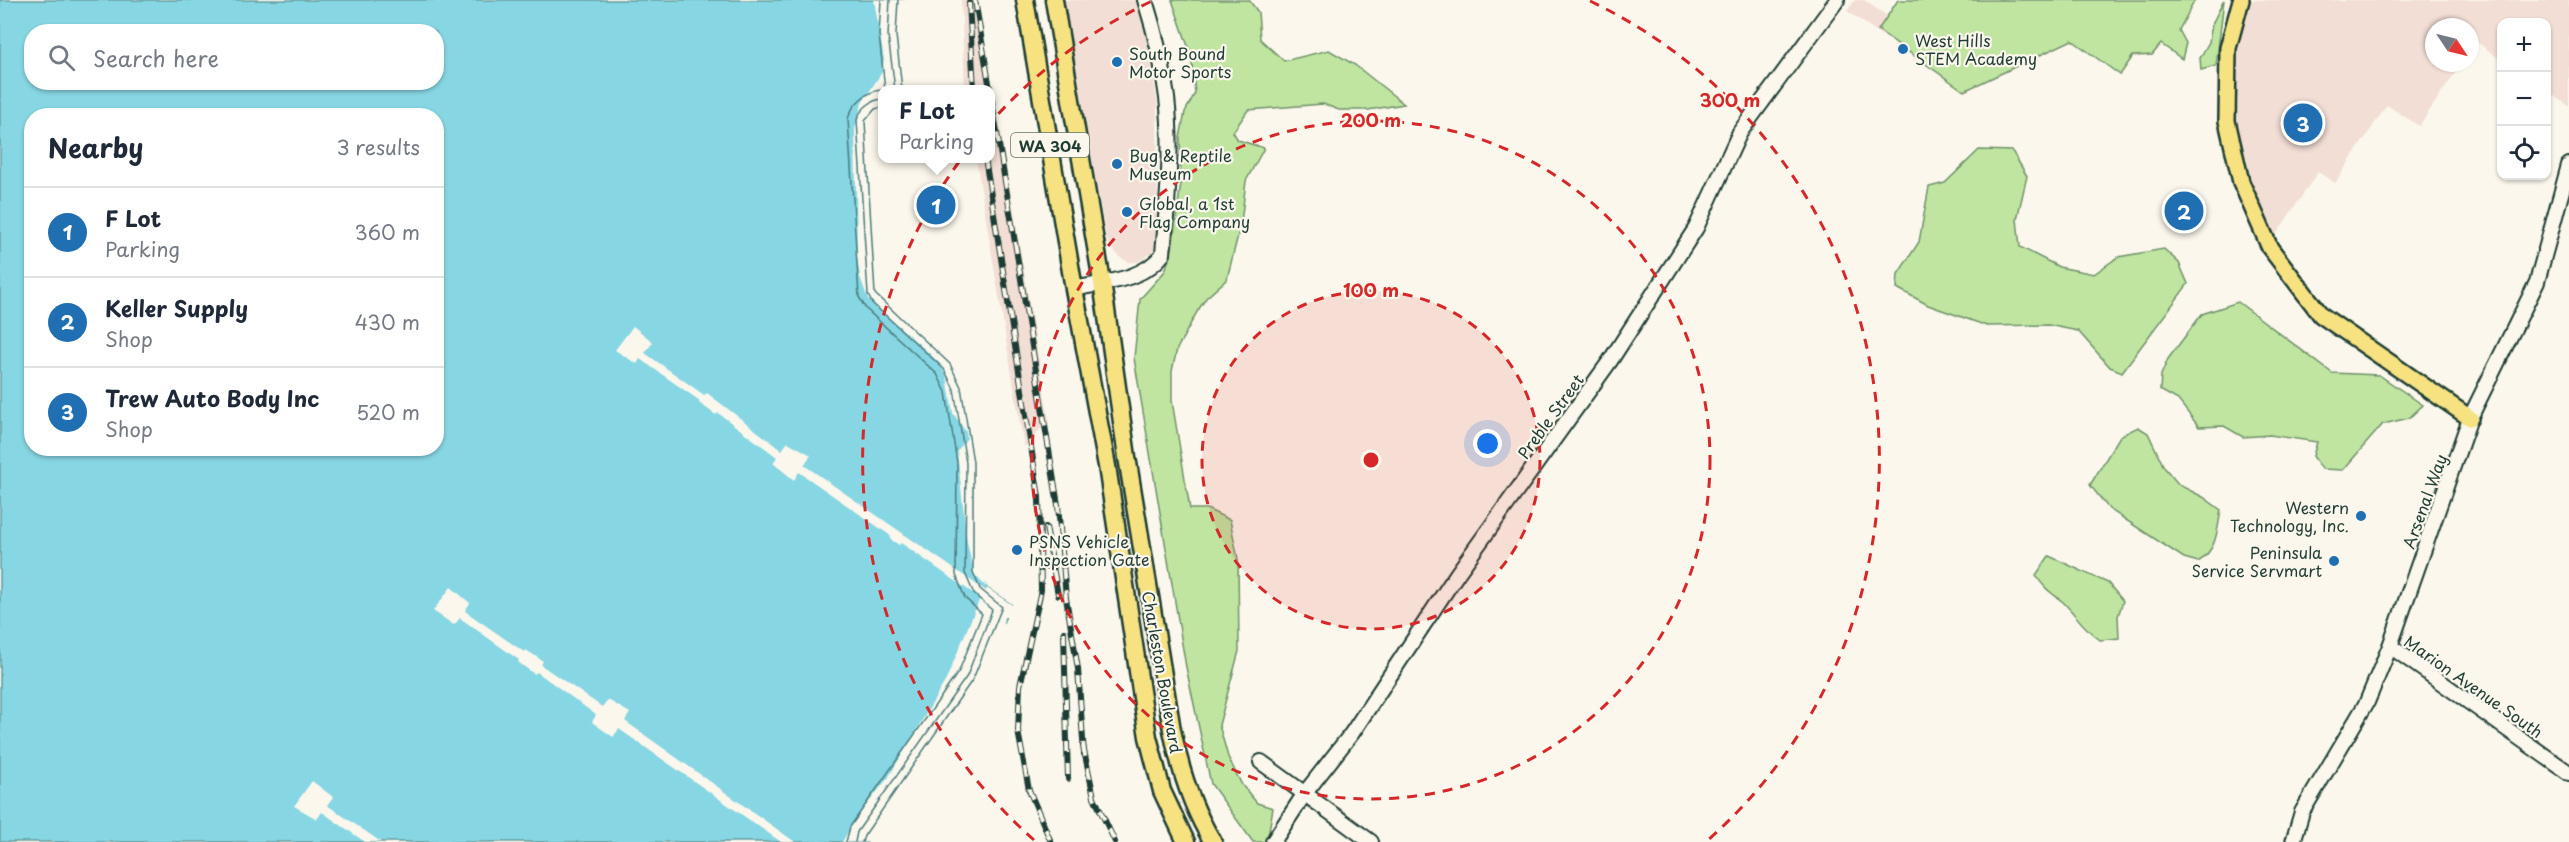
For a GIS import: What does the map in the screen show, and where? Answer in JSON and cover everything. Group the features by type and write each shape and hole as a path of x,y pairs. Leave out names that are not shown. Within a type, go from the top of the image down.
{"highway":[{"name":"WA 304","path":"1025,0 1074,289"},
{"name":"WA 304","path":"1054,0 1102,282"},
{"name":"Charleston Boulevard","path":"1102,282 1127,457 1174,740 1196,810 1213,842"},
{"name":"Charleston Boulevard","path":"1074,289 1107,466 1148,737 1162,791 1186,842"}],"main road":[{"path":"1074,289 1139,274 1154,265 1162,254 1168,161 1167,100 1158,43 1145,0"},
{"name":"Preble Street","path":"1273,842 1305,793 1352,733 1427,623 1457,574 1610,361 1696,228 1740,132 1837,0"},
{"path":"2241,0 2228,48 2227,120 2241,182 2270,248 2321,315 2470,418"},
{"name":"Arsenal Way","path":"2293,842 2302,812 2367,702 2390,646 2470,418 2536,282 2569,165"},
{"name":"Marion Avenue South","path":"2390,646 2569,773"},
{"path":"1261,762 1371,842"}],"shaded area":[{"path":"961,0 978,0 992,85 965,85"},
{"path":"1064,0 1136,0 1144,22 1157,100 1158,238 1154,251 1138,262 1129,262 1121,258 1110,247 1106,237"},
{"name":"West Hills STEM Academy","path":"1855,0 1864,0 1887,16 1898,0 1878,30 1964,91 2072,40 2120,74 2133,56 2152,55 2179,19 2153,56 2134,57 2120,75 2072,41 1964,92 1847,11"},
{"path":"2241,0 2569,0 2569,106 2551,94 2551,18 2497,18 2497,57 2479,44 2479,18 2425,18 2425,72 2456,72 2419,126 2387,105 2335,183 2318,172 2269,245 2227,120"},
{"path":"995,101 1049,420 1024,447 977,163 995,163"}],"green space":[{"path":"1172,0 1249,0 1258,12 1260,39 1284,61 1329,50 1355,65 1404,104 1368,110 1339,110 1323,104 1248,110 1233,132 1238,140 1264,148 1246,181 1241,223 1227,279 1206,298 1197,312 1177,349 1172,371 1172,401 1190,509 1207,509 1230,520 1238,559 1239,651 1219,725 1228,757 1242,785 1257,803 1273,808 1267,842 1253,842 1211,784 1186,667 1134,358 1140,299 1165,271 1172,249 1181,183 1180,138 1185,112 1195,93 1191,55"},
{"path":"1898,0 2195,0 2179,30 2186,43 2182,59 2161,44 2152,55 2133,56 2120,75 2072,40 1964,91 1878,30"},
{"path":"2224,0 2216,66 2201,70 2200,58 2209,42 2212,24"},
{"path":"1979,150 2012,151 2027,176 2017,219 2020,247 2059,267 2094,274 2118,257 2164,249 2179,263 2188,284 2122,372 2110,367 2078,331 2048,325 1987,326 1928,305 1897,288 1898,274 1919,242 1929,187 1945,183"},
{"path":"2238,302 2332,373 2379,375 2423,405 2409,418 2383,424 2343,470 2322,469 2313,456 2317,442 2270,435 2243,437 2224,426 2199,427 2178,400 2160,390 2161,375 2168,359 2202,314"},
{"path":"2138,427 2148,433 2164,467 2179,485 2203,497 2221,510 2213,546 2198,562 2184,558 2109,509 2090,485 2120,436"},
{"path":"2049,556 2108,583 2123,601 2118,616 2119,638 2100,640 2094,636 2042,583 2036,575"}],"water":[{"path":"0,0 904,0 883,85 878,85 878,101 871,121 881,293 967,385 978,571 987,588 1011,604 1003,623 867,842 0,842"}],"pier":[{"path":"874,0 907,0 905,35 912,85 878,85 878,118 874,122 884,291 958,359 970,384 982,461 981,571 987,588 974,574 967,542 957,451 967,438 966,432 953,413 947,377 940,364 930,354 868,299 860,277 857,256 855,129 862,103 882,72 884,59"},
{"path":"633,326 653,342 645,353 704,395 707,393 782,450 788,442 811,455 804,465 986,591 987,588 1011,604 1012,609 1008,617 1004,617 1001,635 981,684 870,842 842,842 856,818 888,778 946,680 980,598 901,543 899,545 890,539 891,536 799,472 794,480 773,463 777,457 718,413 716,415 640,359 637,364 615,350"},
{"path":"451,587 470,603 465,611 524,652 526,650 543,661 541,665 602,707 608,700 630,713 625,721 795,842 781,842 619,729 613,737 592,722 596,715 537,672 534,674 518,662 519,660 460,618 454,625 433,611"},
{"path":"312,781 333,797 327,805 381,842 365,842 322,812 317,819 294,806"}],"railway":[{"path":"975,0 989,85"},
{"path":"969,3 974,85"},
{"path":"995,121 1058,505 1066,598 1078,669 1084,754"},
{"path":"986,163 1039,497 1041,590 1020,686 1018,731 1029,790 1051,842"},
{"path":"1046,527 1058,595"},
{"path":"1064,632 1068,779"},
{"path":"1083,746 1094,797 1115,842"}],"place":[{"name":"West Hills STEM Academy","path":"1903,49"},
{"name":"South Bound Motor Sports","path":"1117,62"},
{"name":"Trew Auto Body Inc","path":"2303,123"},
{"name":"Bug & Reptile Museum","path":"1117,164"},
{"name":"F Lot","path":"936,205"},
{"name":"Keller Supply","path":"2184,211"},
{"name":"Global, a 1st Flag Company","path":"1127,212"},
{"name":"Western Technology, Inc.","path":"2361,516"},
{"name":"PSNS Vehicle Inspection Gate","path":"1017,550"},
{"name":"Peninsula Service Servmart","path":"2334,561"}]}
